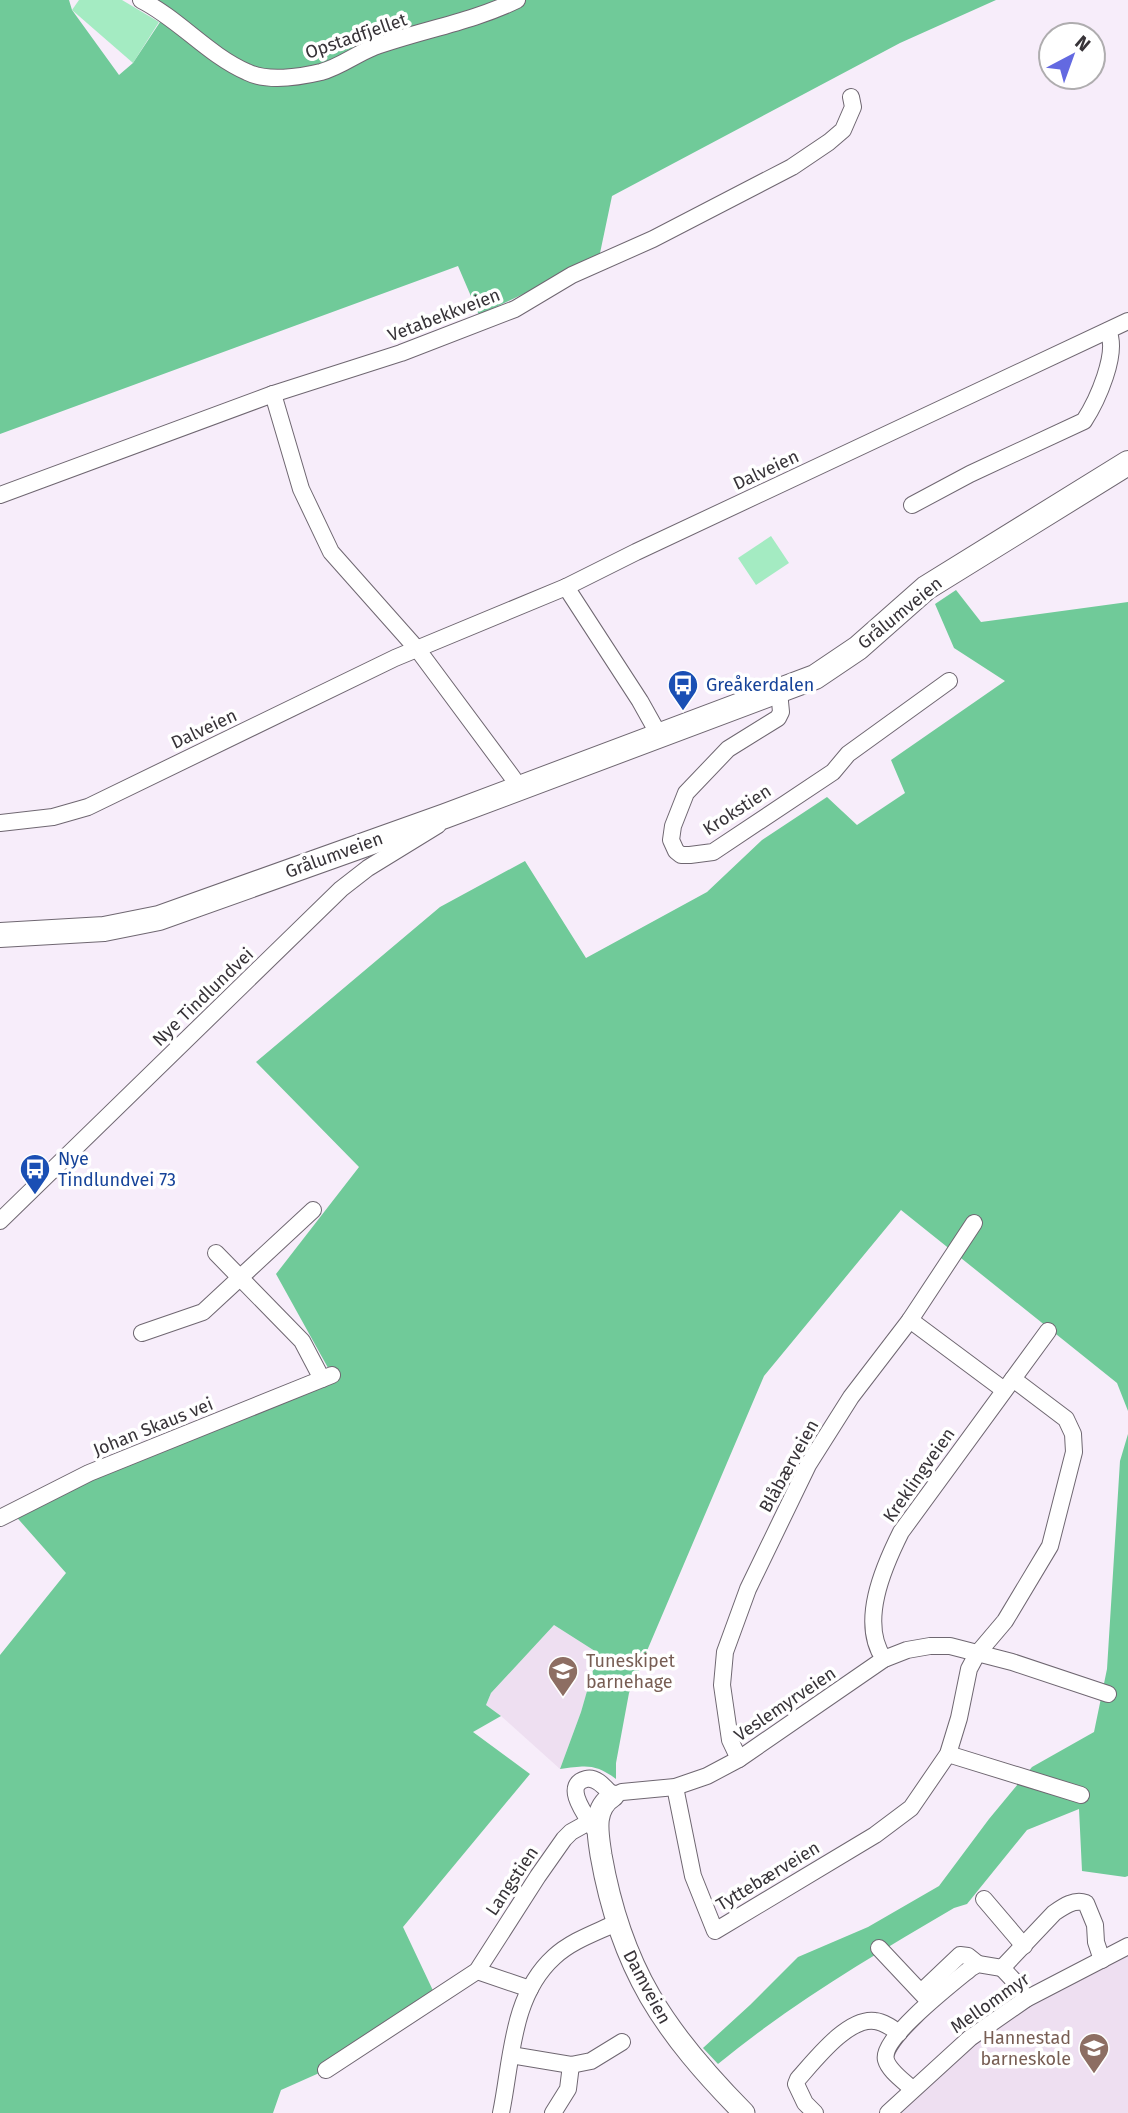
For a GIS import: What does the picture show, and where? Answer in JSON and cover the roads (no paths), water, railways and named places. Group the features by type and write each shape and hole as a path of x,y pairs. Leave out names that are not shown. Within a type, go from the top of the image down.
{"main road":[{"name":"Grålumveien","path":"0,934 104,929 142,923 445,816 815,677 858,648 926,588 1128,463"}],"street":[{"name":"Opstadfjellet","path":"141,0 166,13 247,73 262,77 323,71 368,50 517,0"},
{"name":"Vetabekkveien","path":"0,495 273,394 401,353 515,309 572,275 664,233 792,167 843,130 853,107 851,97"},
{"name":"Dalveien","path":"0,823 53,817 88,807 348,680 566,587 1128,321"},
{"path":"912,505 970,474 1084,421 1109,362 1112,339 1108,331"},
{"path":"273,394 301,489 331,552 418,650 513,778"},
{"path":"566,587 659,735"},
{"name":"Krokstien","path":"779,691 781,712 778,718 728,750 686,793 673,826 671,840 681,855 713,852 833,772 848,754 949,681"},
{"name":"Nye Tindlundvei","path":"0,1221 341,889 368,868 433,830 445,816"},
{"path":"142,1333 203,1312 313,1210"},
{"name":"Blåbærveien","path":"739,1759 730,1740 722,1685 725,1652 748,1589 808,1465 851,1397 910,1320 974,1223"},
{"name":"Johan Skaus vei","path":"0,1518 89,1473 327,1377 302,1341 216,1253"},
{"name":"Tyttebærveien","path":"675,1787 693,1876 715,1931 875,1835 911,1808 948,1754 969,1669 977,1654 1005,1620 1050,1546 1074,1452 1073,1434 1066,1419 910,1320"},
{"name":"Kreklingveien","path":"884,1660 873,1633 877,1592 885,1563 901,1532 1048,1331"},
{"name":"Veslemyrveien","path":"613,1796 622,1792 675,1787 707,1776 739,1759 884,1660 907,1650 950,1646 977,1654"},
{"path":"977,1654 1012,1662 1108,1694"},
{"path":"948,1754 1081,1794"},
{"name":"Damveien","path":"593,1829 601,1809 613,1796 597,1781 587,1779 579,1783 578,1802 593,1829 616,1923 640,1981 676,2039 744,2113"},
{"name":"Langstien","path":"326,2070 477,1971 515,1909 564,1839 571,1832 593,1829"},
{"path":"984,1899 1024,1946"},
{"path":"1002,1968 1054,1913 1063,1906 1081,1901 1086,1903 1095,1925 1096,1942 1102,1959"},
{"path":"501,2113 517,2019 530,1989 557,1954 616,1923"},
{"name":"Mellommyr","path":"888,2113 970,2038 1026,1999 1128,1946"},
{"path":"879,1948 925,1997"},
{"path":"912,2089 886,2059 886,2052 925,1997 960,1955 968,1956 978,1964 1002,1968 1026,1999"},
{"path":"477,1971 530,1989"},
{"path":"816,2113 805,2103 796,2084 804,2072 850,2026 872,2020 899,2033"},
{"path":"511,2054 571,2065 591,2061 622,2042"},
{"path":"553,2113 568,2089 571,2065"}],"place":[{"name":"Greåkerdalen","path":"683,712"},
{"name":"Nye Tindlundvei 73","path":"35,1196"},
{"name":"Tuneskipet barnehage","path":"563,1698"},
{"name":"Hannestad barneskole","path":"1094,2075"}]}
